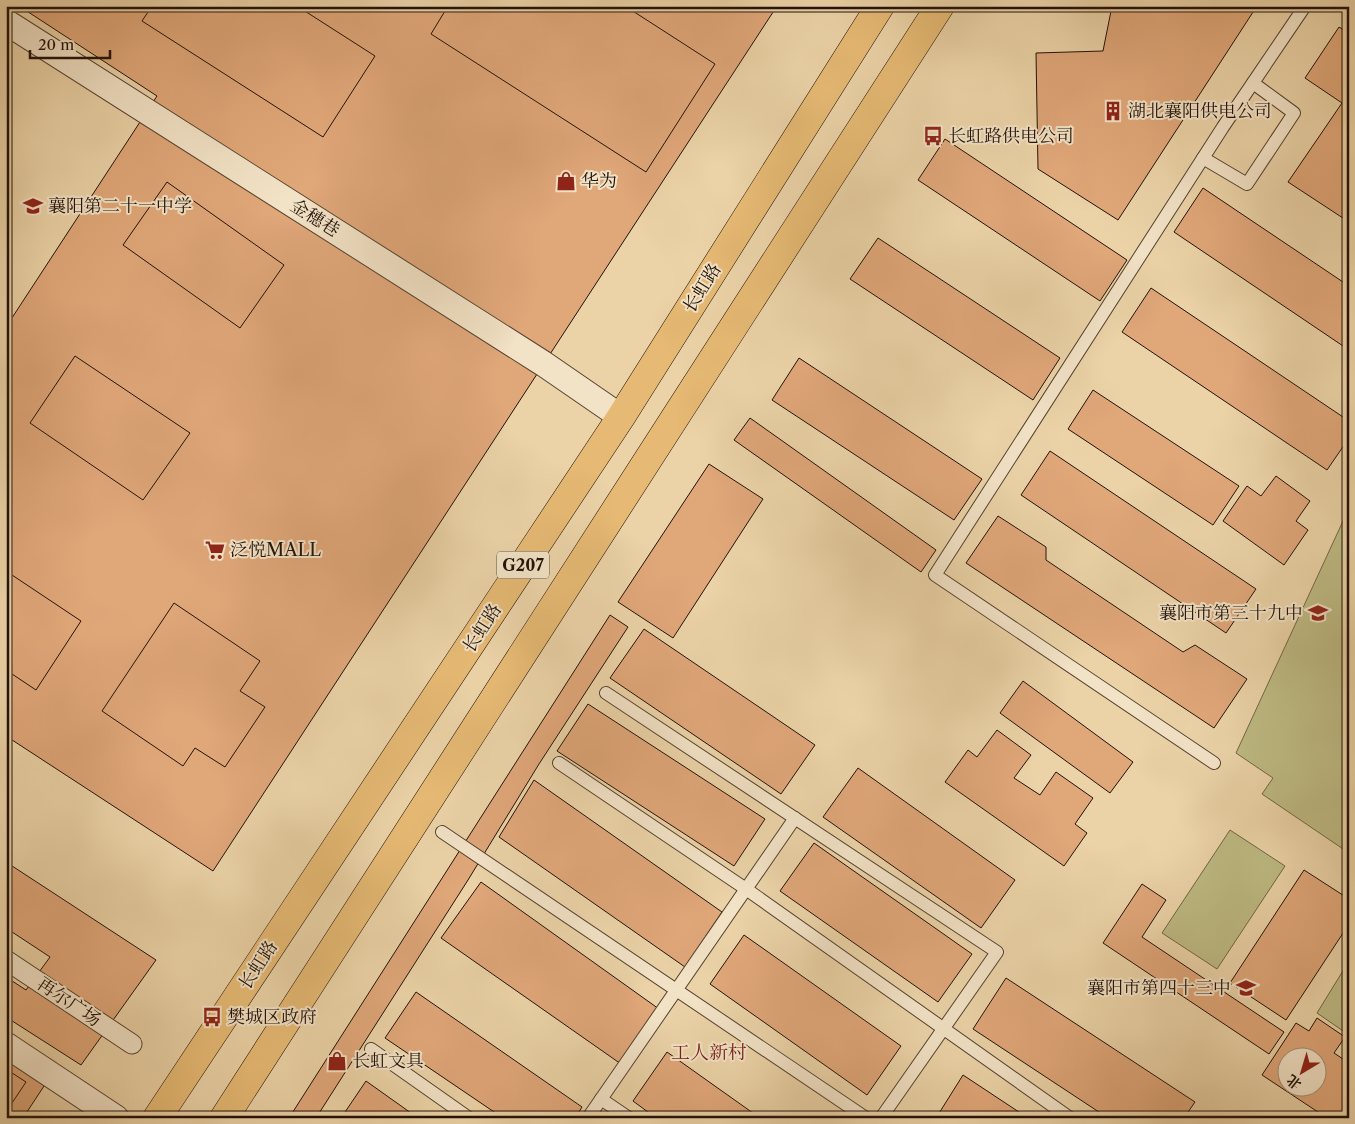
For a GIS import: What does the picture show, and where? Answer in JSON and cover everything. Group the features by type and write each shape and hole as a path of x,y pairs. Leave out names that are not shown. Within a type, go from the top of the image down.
{"highway":[{"name":"长虹路","path":"157,1118 622,416 880,6"},
{"name":"G207","path":"228,1116 940,6"}],"street":[{"name":"金穗巷","path":"6,22 544,364 622,416"},
{"name":"再尔广场","path":"6,960 132,1044"},
{"path":"6,1045 116,1118"}],"lane":[{"path":"1214,763 935,576 1203,158 1304,6"},
{"path":"1203,158 1247,184 1294,113 1253,83"},
{"path":"606,693 998,952 881,1118"},
{"path":"558,763 746,889 1070,1118"},
{"path":"588,1118 795,818"},
{"path":"442,832 866,1118"},
{"path":"371,1049 469,1118"},
{"path":"601,1099 629,1118"}],"shaded area":[{"name":"襄阳市第三十九中","path":"1349,508 1349,853 1262,794 1273,778 1236,753"},
{"path":"1230,830 1285,866 1217,969 1162,933"},
{"path":"1349,961 1349,1035 1317,1013"}],"building":[{"name":"泛悦MALL","path":"19,6 777,6 213,871 6,736 6,327 157,96"},
{"path":"152,6 248,6 254,10 256,6 297,6 375,56 323,137 142,21"},
{"path":"448,6 625,6 715,64 646,172 431,34"},
{"name":"湖北襄阳供电公司","path":"1112,6 1250,6 1255,9 1118,220 1038,169 1036,53 1103,51"},
{"path":"1339,27 1349,33 1349,222 1288,182 1342,103 1305,78"},
{"path":"945,139 1127,260 1100,301 918,180"},
{"path":"167,182 284,265 240,328 123,245"},
{"path":"1203,188 1349,286 1349,350 1174,232"},
{"path":"878,238 1060,358 1033,400 850,279"},
{"path":"1151,288 1349,421 1349,438 1327,470 1122,332"},
{"path":"75,356 190,433 143,500 30,423"},
{"path":"799,358 982,479 954,520 772,400"},
{"path":"1093,390 1239,486 1213,525 1068,429"},
{"path":"750,418 936,550 921,572 734,440"},
{"path":"1050,451 1256,589 1226,633 1021,495"},
{"path":"709,464 763,499 673,638 618,602"},
{"path":"1276,476 1310,501 1296,521 1308,530 1284,565 1223,521 1247,486 1261,496"},
{"path":"998,516 1046,547 1046,560 1183,652 1195,645 1247,679 1214,728 966,563"},
{"path":"6,571 81,621 36,690 6,670"},
{"path":"174,603 260,661 240,691 265,707 225,767 195,748 183,766 102,711"},
{"path":"610,615 628,627 539,764 468,880 316,1118 289,1118"},
{"path":"644,629 815,745 781,794 610,678"},
{"path":"1023,681 1133,762 1110,793 1000,713"},
{"path":"588,704 765,819 734,866 557,751"},
{"path":"997,730 1031,755 1014,778 1040,795 1056,772 1093,798 1075,824 1087,833 1064,866 945,782 968,750 977,757"},
{"path":"858,768 1015,880 981,928 823,817"},
{"path":"534,780 722,912 685,967 499,837"},
{"path":"814,843 972,954 938,1002 780,891"},
{"path":"6,862 156,960 81,1065 6,1017 6,977 26,990 50,957 6,928"},
{"path":"1304,870 1349,899 1349,924 1286,1020 1230,983"},
{"path":"481,882 659,1009 621,1064 441,938"},
{"path":"1142,884 1166,900 1142,937 1284,1032 1269,1054 1103,943"},
{"path":"744,935 901,1046 867,1095 710,984"},
{"path":"1006,978 1195,1102 1184,1118 1108,1118 973,1029"},
{"path":"416,992 582,1107 575,1118 503,1118 385,1038"},
{"path":"1317,1018 1345,1037 1334,1053 1349,1063 1349,1118 1327,1118 1294,1096 1328,1096 1328,1046 1281,1046 1296,1023 1309,1031"},
{"path":"1278,1051 1278,1086 1262,1075"},
{"path":"667,1052 760,1118 656,1118 633,1101"},
{"path":"6,1057 46,1083 23,1118 6,1118"},
{"path":"6,1069 26,1082 6,1112"},
{"path":"963,1075 1028,1118 936,1118"},
{"path":"366,1081 418,1118 341,1118"}],"place":[{"name":"湖北襄阳供电公司","path":"1113,111"},
{"name":"长虹路供电公司","path":"933,136"},
{"name":"华为","path":"566,181"},
{"name":"襄阳第二十一中学","path":"33,206"},
{"name":"泛悦MALL","path":"215,550"},
{"name":"襄阳市第三十九中","path":"1318,613"},
{"name":"襄阳市第四十三中","path":"1246,988"},
{"name":"樊城区政府","path":"212,1017"},
{"name":"长虹文具","path":"337,1061"}],"district":[{"name":"工人新村","path":"709,1052"}]}
